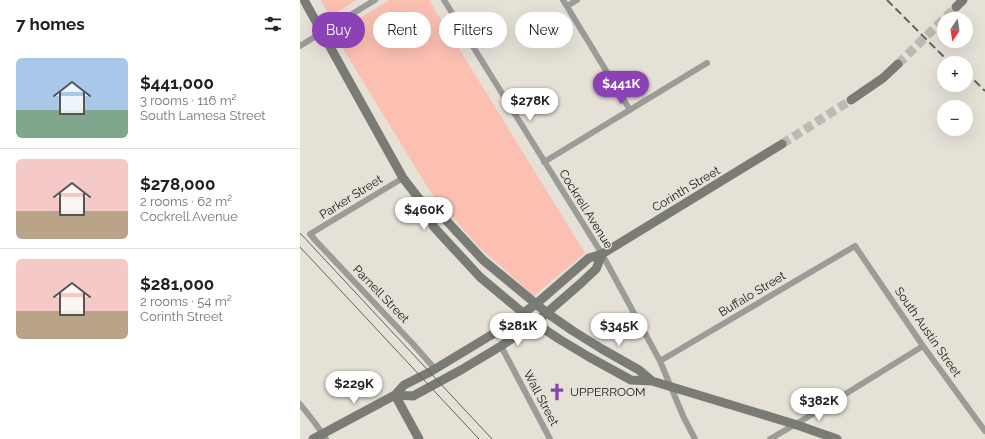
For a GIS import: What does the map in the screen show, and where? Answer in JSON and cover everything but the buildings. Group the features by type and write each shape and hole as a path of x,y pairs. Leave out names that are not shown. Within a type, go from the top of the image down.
{"main road":[{"path":"304,0 312,16"},
{"path":"956,7 963,0"},
{"path":"329,48 403,178 431,214 433,226 480,277 523,314 558,339 631,380 652,381 794,424 837,439"},
{"path":"851,100 883,78 898,64"},
{"name":"Corinth Street","path":"313,439 325,436 395,396 404,385 435,369 523,314 588,258 602,254 782,144"},
{"path":"431,214 444,218 483,260 547,313 596,346 639,370 652,381"},
{"name":"Corinth Street","path":"395,396 413,396 462,370 535,323 596,269 602,254"},
{"path":"395,396 419,439"}],"street":[{"path":"355,12 375,0"},
{"name":"Cockrell Avenue","path":"444,0 602,254 660,361 684,418 695,439"},
{"path":"577,0 565,3 630,110"},
{"path":"300,46 312,39"},
{"path":"544,162 707,63"},
{"name":"Parker Street","path":"310,234 403,178"},
{"name":"Parnell Street","path":"310,234 435,369"},
{"name":"South Austin Street","path":"855,246 923,346 985,430"},
{"name":"Buffalo Street","path":"660,361 855,246"},
{"name":"Wall Street","path":"501,346 550,439"},
{"path":"770,439 923,346"},
{"path":"300,404 325,436"}],"shaded area":[{"path":"321,0 356,0 338,12 327,12"},
{"path":"389,0 429,0 439,16 439,48 459,48 585,253 534,296 478,246 431,193 343,48 365,48 365,15"}],"tunnel":[{"path":"898,64 956,7"},
{"path":"782,144 851,100"}],"tram line":[{"path":"300,233 492,439"},
{"path":"300,247 479,439"}],"railway":[{"path":"887,0 943,56"},
{"path":"973,79 985,91"}],"place":[{"name":"UPPERROOM","path":"557,392"}]}
